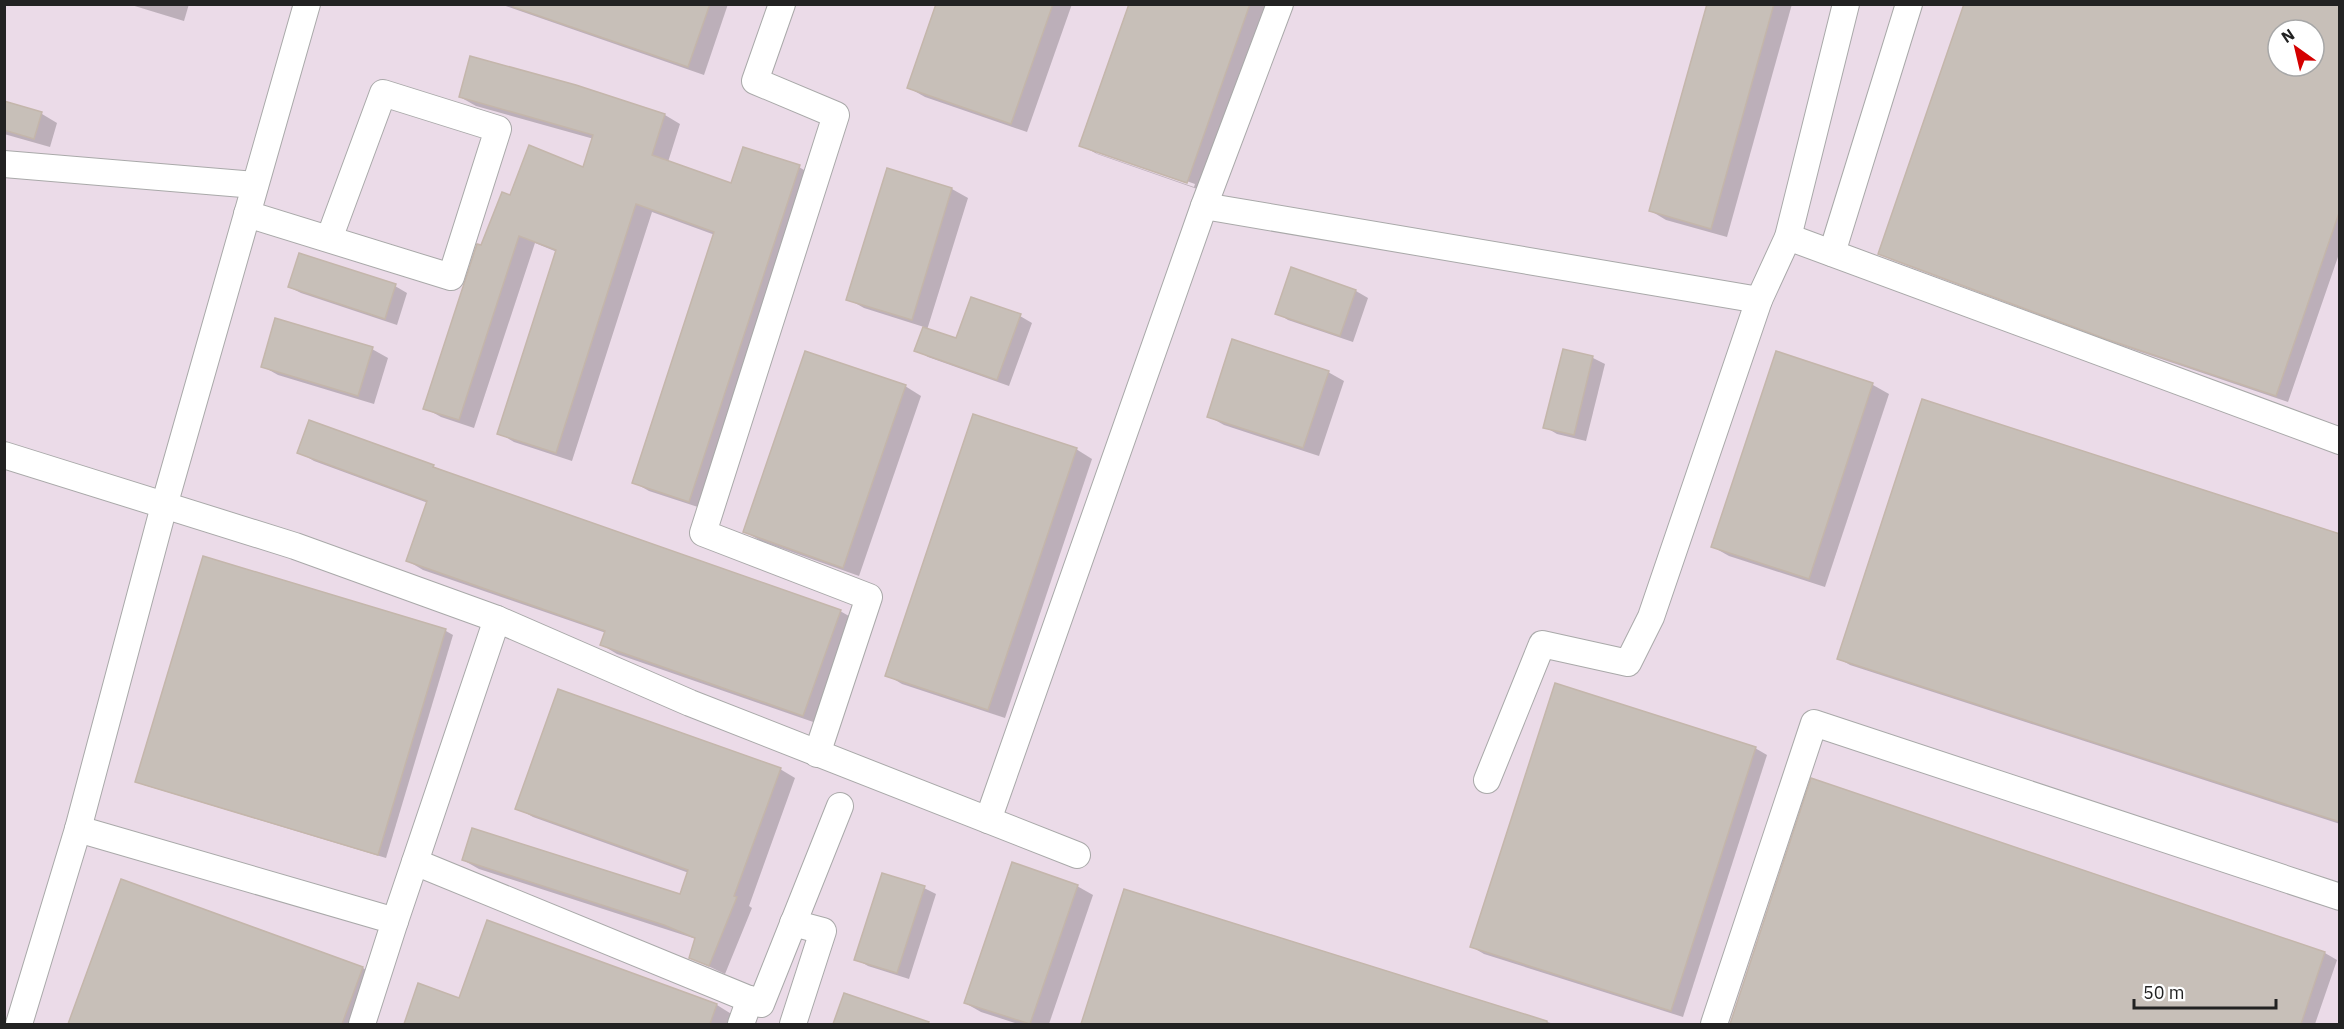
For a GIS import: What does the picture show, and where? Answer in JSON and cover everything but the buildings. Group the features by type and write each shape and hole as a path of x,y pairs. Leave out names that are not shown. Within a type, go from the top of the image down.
{"lane":[{"path":"19,1024 78,829 164,506 306,4"},
{"path":"782,4 755,81 836,115 703,533 869,597 818,754"},
{"path":"988,820 1204,206 1280,4"},
{"path":"1487,780 1542,644 1628,663 1651,617 1759,300 1788,237 1846,4"},
{"path":"1832,253 1910,4"},
{"path":"247,214 329,240 451,278 498,129 383,93 329,240"},
{"path":"4,164 255,185"},
{"path":"1204,206 1759,300"},
{"path":"1788,237 2340,441"},
{"path":"4,455 295,546 497,619 690,704 1077,855"},
{"path":"362,1024 497,619"},
{"path":"1714,1024 1814,723 2340,897"},
{"path":"415,862 761,1004 840,806"},
{"path":"78,829 395,921"},
{"path":"793,923 824,932 793,1024"},
{"path":"741,1024 750,999"}],"shaded area":[{"path":"5,5 2339,5 2339,1024 5,1024"}]}
